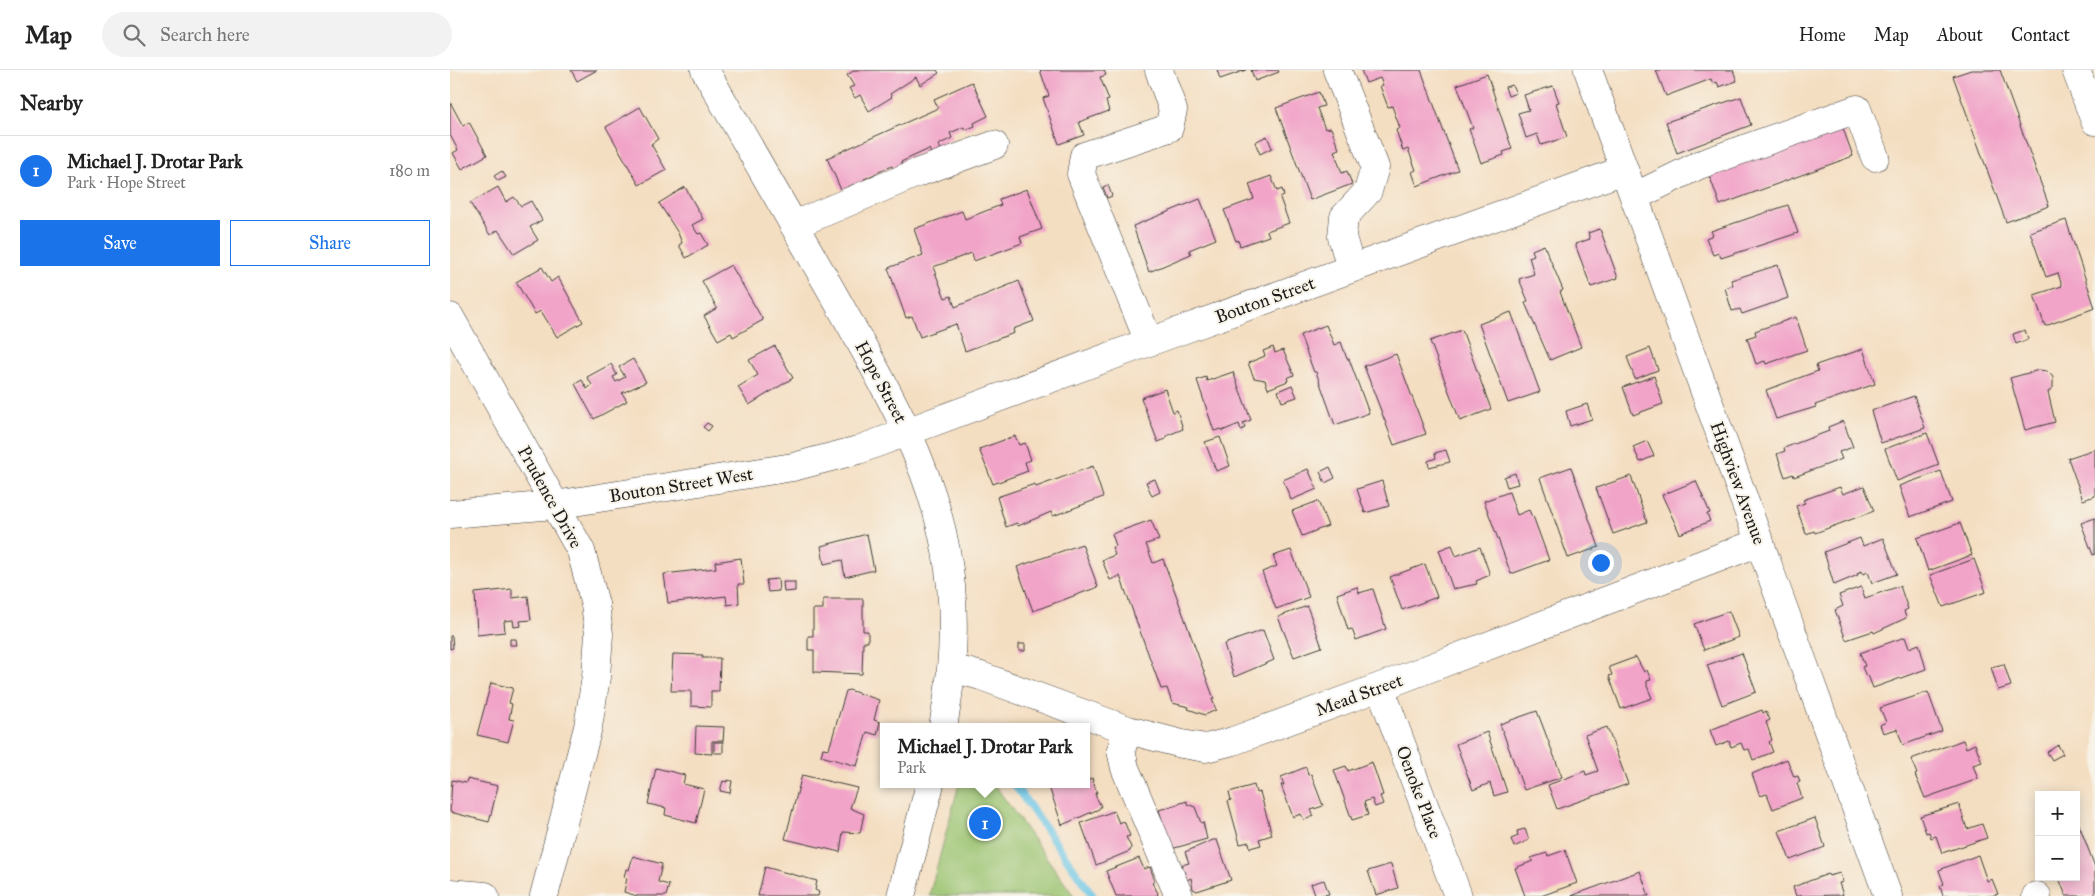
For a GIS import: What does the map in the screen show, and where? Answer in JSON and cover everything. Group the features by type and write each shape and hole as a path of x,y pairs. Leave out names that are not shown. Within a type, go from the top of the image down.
{"street":[{"name":"Hope Street","path":"706,70 907,431 928,485 947,552 952,616 952,668 944,723"},
{"path":"1149,342 1081,174 1084,156 1169,128 1173,110 1159,70"},
{"path":"1337,70 1375,167 1368,191 1344,217 1342,237 1351,268"},
{"name":"Highview Avenue","path":"1588,70 1888,896"},
{"path":"2076,70 2095,121"},
{"path":"1634,197 1700,165 1857,109 1875,157"},
{"path":"794,225 917,173 994,145"},
{"name":"Bouton Street","path":"907,431 1624,170"},
{"name":"Prudence Drive","path":"450,317 581,550 595,604 599,634 596,677 588,728 544,896"},
{"name":"Bouton Street West","path":"450,514 555,505 793,467 858,450 907,431"},
{"name":"Mead Street","path":"952,668 981,676 1128,730 1206,748 1233,741 1380,687 1760,542"},
{"name":"Oenoke Place","path":"1380,687 1458,896"},
{"path":"1128,730 1122,750 1125,768 1179,896"},
{"path":"901,896 929,788"},
{"path":"450,893 485,896"}],"green space":[{"path":"958,788 997,788 1074,896 929,896"}],"building":[{"path":"571,70 597,70 577,81"},
{"path":"855,70 937,70 939,73 920,85 916,77 890,94 892,97 869,111 860,95 855,98 849,88 854,86 847,75"},
{"path":"1040,70 1104,70 1106,75 1100,77 1109,100 1106,101 1109,111 1079,122 1084,135 1059,144 1043,98 1049,96"},
{"path":"1217,70 1246,70 1220,79"},
{"path":"1251,70 1278,70 1279,72 1255,81"},
{"path":"1361,70 1421,70 1458,170 1417,186 1412,172 1416,170 1408,149 1403,151 1396,130 1400,128 1392,106 1388,107 1380,86 1383,85 1380,78 1366,83"},
{"path":"1656,70 1733,70 1737,81 1719,87 1717,82 1713,84 1711,79 1666,96"},
{"path":"1971,70 2000,70 2049,206 2006,222 1953,76"},
{"path":"1487,74 1512,149 1503,152 1504,155 1481,163 1469,129 1473,128 1457,85"},
{"path":"972,82 988,116 974,123 975,126 965,130 964,127 950,133 952,138 938,145 941,149 931,154 929,149 901,162 904,166 894,171 892,166 864,179 866,184 856,188 854,184 841,190 827,158 938,108 934,99"},
{"path":"1512,85 1516,93 1508,96 1505,87"},
{"path":"1553,86 1559,102 1556,103 1567,137 1541,145 1537,134 1526,138 1518,113 1529,110 1524,95"},
{"path":"1319,92 1324,106 1317,108 1325,129 1331,128 1339,149 1334,151 1342,173 1347,171 1352,184 1310,200 1276,108"},
{"path":"1741,97 1751,125 1677,153 1666,122"},
{"path":"450,102 463,126 469,122 487,155 462,169 453,153 458,150 450,135"},
{"path":"640,107 658,139 651,144 666,170 639,185 606,127"},
{"path":"1840,120 1853,156 1720,205 1707,169"},
{"path":"1267,136 1272,148 1260,154 1255,142"},
{"path":"502,171 506,177 498,181 494,176"},
{"path":"1271,176 1277,191 1282,189 1284,196 1280,198 1289,223 1267,231 1269,236 1240,246 1238,240 1236,241 1224,210 1254,199 1249,184"},
{"path":"1108,185 1112,196 1107,198 1103,187"},
{"path":"498,187 506,202 514,197 521,206 531,201 542,220 530,227 538,240 514,254 498,230 490,235 470,203"},
{"path":"685,187 703,219 692,225 698,234 701,233 708,245 686,258 679,245 682,243 678,233 659,203"},
{"path":"1027,189 1042,229 1020,237 1022,243 974,261 972,253 933,267 945,298 951,296 955,307 1019,281 1034,321 1013,329 1014,333 965,351 956,324 920,337 912,316 906,318 888,268 923,255 914,229 962,211 965,219 1001,205 999,199"},
{"path":"1200,199 1216,239 1189,250 1191,254 1149,272 1133,226"},
{"path":"1788,205 1798,233 1721,258 1719,253 1713,255 1706,238 1713,235 1711,231"},
{"path":"2066,220 2095,308 2045,326 2034,295 2062,286 2058,273 2046,277 2030,232"},
{"path":"1600,229 1618,278 1591,287 1575,244 1590,239 1588,233"},
{"path":"1544,245 1563,290 1560,292 1581,347 1550,360 1525,303 1528,301 1519,279 1534,274 1529,257 1534,255 1532,250"},
{"path":"731,265 763,320 733,337 731,333 718,340 704,316 717,308 702,281"},
{"path":"1778,265 1788,298 1742,314 1740,309 1732,311 1725,288 1733,285 1731,280"},
{"path":"542,267 551,282 558,277 583,322 557,337 541,311 535,314 516,282"},
{"path":"1511,312 1540,392 1508,403 1479,324"},
{"path":"1796,317 1807,350 1766,364 1765,361 1756,364 1747,338 1756,335 1755,331"},
{"path":"1326,325 1334,345 1341,342 1369,413 1335,425 1316,372 1314,372 1300,335"},
{"path":"1462,330 1491,409 1460,421 1430,341"},
{"path":"2025,330 2028,339 2016,344 2013,334"},
{"path":"775,346 793,378 749,405 738,387 758,375 749,360"},
{"path":"1273,347 1275,353 1283,350 1294,375 1287,378 1288,381 1268,389 1265,380 1254,378 1248,363 1265,356 1263,351"},
{"path":"1650,348 1658,370 1635,379 1627,357"},
{"path":"1863,349 1875,384 1815,405 1816,407 1776,419 1766,390 1818,371 1816,365"},
{"path":"1396,354 1426,434 1394,445 1364,366"},
{"path":"633,359 646,382 622,393 627,401 594,419 575,384 582,380 587,389 592,385 587,377 611,364 617,375 613,377 616,382 625,377 619,367"},
{"path":"2039,370 2047,371 2053,377 2053,388 2048,392 2055,422 2025,430 2010,378"},
{"path":"1233,372 1251,420 1243,423 1245,428 1241,430 1239,424 1222,431 1221,429 1214,431 1197,380 1206,377 1207,381"},
{"path":"1654,376 1663,404 1633,415 1623,387"},
{"path":"1292,385 1297,397 1282,402 1278,391"},
{"path":"1165,389 1173,412 1177,410 1183,429 1166,436 1166,439 1158,442 1141,398"},
{"path":"1914,396 1925,428 1881,443 1871,411"},
{"path":"1587,404 1592,419 1570,426 1566,411"},
{"path":"1843,421 1853,447 1839,452 1842,459 1794,477 1793,474 1785,477 1777,454 1785,451 1784,448 1829,431 1828,427"},
{"path":"707,423 712,426 708,431 703,427"},
{"path":"1927,433 1939,465 1897,481 1885,449"},
{"path":"1015,436 1019,445 1025,443 1031,460 1025,462 1028,471 993,484 979,449"},
{"path":"1220,437 1230,466 1216,471 1205,442"},
{"path":"1647,441 1654,456 1640,462 1633,447"},
{"path":"2095,449 2095,496 2083,500 2068,458"},
{"path":"1446,450 1450,462 1429,467 1428,461 1436,458 1435,453"},
{"path":"1093,466 1103,497 1053,516 1051,512 1018,526 1017,523 1006,527 997,497 1035,484 1036,487"},
{"path":"1330,467 1335,478 1325,483 1320,472"},
{"path":"1571,467 1599,547 1568,558 1540,478"},
{"path":"1308,469 1317,489 1291,500 1283,480"},
{"path":"1941,471 1952,502 1910,517 1899,486"},
{"path":"1515,473 1518,484 1507,487 1504,477"},
{"path":"1631,476 1647,522 1613,534 1596,488"},
{"path":"1155,479 1160,492 1152,496 1146,482"},
{"path":"1382,481 1389,506 1365,513 1357,489"},
{"path":"1696,481 1710,513 1707,514 1710,521 1680,534 1662,495"},
{"path":"1864,486 1874,511 1815,533 1814,531 1806,534 1796,506 1805,503 1803,500 1840,487 1843,494"},
{"path":"1509,492 1517,515 1529,510 1533,516 1549,560 1511,574 1484,501"},
{"path":"1318,501 1328,526 1302,536 1292,511"},
{"path":"2095,518 2095,554 2093,555 2081,523"},
{"path":"1151,520 1159,540 1146,544 1153,563 1163,559 1214,699 1212,699 1216,710 1205,715 1188,709 1189,707 1172,703 1167,688 1161,689 1120,576 1110,580 1102,560 1115,555 1112,547 1116,546 1112,534"},
{"path":"1960,523 1972,555 1928,571 1917,538"},
{"path":"867,534 874,570 845,577 842,560 824,564 821,546"},
{"path":"1860,538 1863,546 1883,538 1897,574 1872,583 1868,572 1863,574 1862,571 1857,573 1858,575 1834,585 1824,552"},
{"path":"1082,544 1098,587 1033,611 1017,567"},
{"path":"1452,545 1456,556 1480,547 1490,575 1476,581 1477,584 1453,589 1439,550"},
{"path":"1291,550 1309,597 1276,609 1262,572 1277,566 1273,556"},
{"path":"741,558 744,584 738,584 739,603 727,605 726,596 668,603 664,574 716,568 715,562"},
{"path":"1974,559 1986,592 1943,607 1930,575"},
{"path":"1425,564 1437,597 1402,610 1390,577"},
{"path":"778,579 779,591 768,592 766,580"},
{"path":"783,582 795,582 795,591 784,592"},
{"path":"1900,586 1908,609 1904,611 1906,618 1874,633 1873,631 1846,640 1835,610 1843,606 1839,595 1861,587 1865,598"},
{"path":"1357,587 1359,593 1373,589 1386,629 1356,640 1352,629 1348,630 1337,594"},
{"path":"512,589 512,598 528,596 531,620 520,621 521,626 514,627 513,620 504,621 505,632 477,635 475,593"},
{"path":"823,599 863,599 863,631 868,631 868,642 863,642 862,674 814,672 814,650 808,650 808,636 813,636 813,609 823,609"},
{"path":"1307,606 1322,647 1294,657 1278,617"},
{"path":"1729,611 1739,637 1704,650 1694,624"},
{"path":"1263,630 1274,660 1234,677 1224,644"},
{"path":"450,636 452,636 453,648 450,649"},
{"path":"1905,637 1909,648 1919,644 1926,669 1873,688 1868,675 1866,676 1862,667 1865,666 1860,653"},
{"path":"510,639 516,639 517,645 510,645"},
{"path":"1019,644 1025,644 1025,651 1019,651"},
{"path":"1742,653 1756,692 1722,705 1707,665"},
{"path":"673,654 703,655 702,658 720,658 719,691 711,691 711,707 691,706 691,691 671,691"},
{"path":"1636,657 1644,672 1647,670 1651,680 1647,681 1647,686 1652,698 1621,709 1609,676 1612,675 1609,667"},
{"path":"2004,664 2011,686 1998,690 1991,667"},
{"path":"491,683 513,688 509,703 512,704 509,719 514,720 508,742 477,735"},
{"path":"849,690 879,700 874,720 880,722 877,735 867,732 857,766 821,756 823,748 829,749 846,691"},
{"path":"1928,692 1942,731 1903,745 1897,729 1883,733 1880,725 1886,722 1880,708"},
{"path":"1762,710 1763,713 1766,711 1770,720 1766,722 1772,740 1769,742 1773,752 1753,760 1749,749 1744,750 1741,743 1731,747 1729,741 1716,746 1710,730"},
{"path":"1537,711 1562,777 1524,790 1500,724"},
{"path":"696,726 724,727 723,741 712,741 712,754 695,753"},
{"path":"1607,727 1628,784 1557,809 1548,785 1585,771 1586,775 1598,771 1585,735"},
{"path":"1487,732 1507,792 1494,796 1490,783 1473,790 1456,744"},
{"path":"1963,740 1966,748 1975,744 1982,762 1973,765 1978,779 1925,798 1915,775 1917,774 1911,759"},
{"path":"714,742 723,742 723,753 714,753"},
{"path":"2058,745 2063,754 2052,760 2047,752"},
{"path":"1787,759 1794,777 1798,776 1800,782 1797,783 1802,798 1773,809 1767,794 1760,796 1752,774"},
{"path":"1372,762 1383,795 1380,796 1383,804 1375,807 1372,799 1364,802 1368,815 1352,820 1334,770 1346,766 1348,771"},
{"path":"1306,767 1308,775 1311,774 1323,806 1311,810 1314,816 1304,820 1301,814 1293,817 1281,785 1284,785 1281,777"},
{"path":"656,768 685,775 683,784 704,789 696,823 665,815 666,808 648,804"},
{"path":"802,775 857,788 850,808 864,814 860,833 843,832 840,852 785,839"},
{"path":"1092,778 1097,793 1095,793 1096,797 1101,806 1099,809 1062,825 1049,788 1090,788 1090,779"},
{"path":"467,779 498,786 489,822 450,812 452,780 466,783"},
{"path":"727,780 732,781 730,793 720,791 723,781 727,782"},
{"path":"1254,785 1256,793 1260,792 1272,835 1259,839 1261,845 1250,848 1249,842 1240,844 1228,801 1231,800 1229,792"},
{"path":"1187,801 1187,804 1195,807 1201,823 1203,822 1207,839 1171,849 1159,810"},
{"path":"1959,804 1967,829 1982,824 1987,838 1942,853 1936,836 1931,838 1929,832 1926,833 1920,816"},
{"path":"1114,811 1119,823 1124,821 1130,836 1126,837 1131,847 1130,851 1096,865 1081,823"},
{"path":"1815,818 1825,847 1790,860 1779,831"},
{"path":"2080,827 2095,867 2095,896 2066,896 2060,881 2080,881"},
{"path":"1525,829 1529,840 1514,847 1511,839 1518,836 1517,831"},
{"path":"1217,840 1231,880 1197,891 1193,889 1191,878 1187,880 1182,865 1189,863 1185,852"},
{"path":"1565,850 1577,883 1541,896 1525,896 1515,868 1533,861 1531,858 1547,853 1548,856"},
{"path":"1978,855 1987,881 1992,879 1998,894 1991,896 1943,896 1940,886 1944,884 1939,870"},
{"path":"633,856 662,864 658,882 669,885 666,896 637,896 624,892 627,878 624,877 626,869 629,870"},
{"path":"1139,858 1144,869 1150,867 1155,881 1152,883 1158,893 1157,896 1116,896 1106,871"},
{"path":"1391,864 1398,888 1376,895 1368,871"},
{"path":"765,867 817,881 815,890 819,892 818,896 758,896"},
{"path":"1640,871 1649,896 1571,896"},
{"path":"1840,873 1843,882 1839,883 1843,895 1796,896 1793,887 1828,874 1829,876"},
{"path":"1324,880 1329,894 1316,896 1311,884"}],"waterway":[{"path":"1017,788 1093,896"}],"place":[{"name":"Michael J. Drotar Park","path":"985,823"}]}
